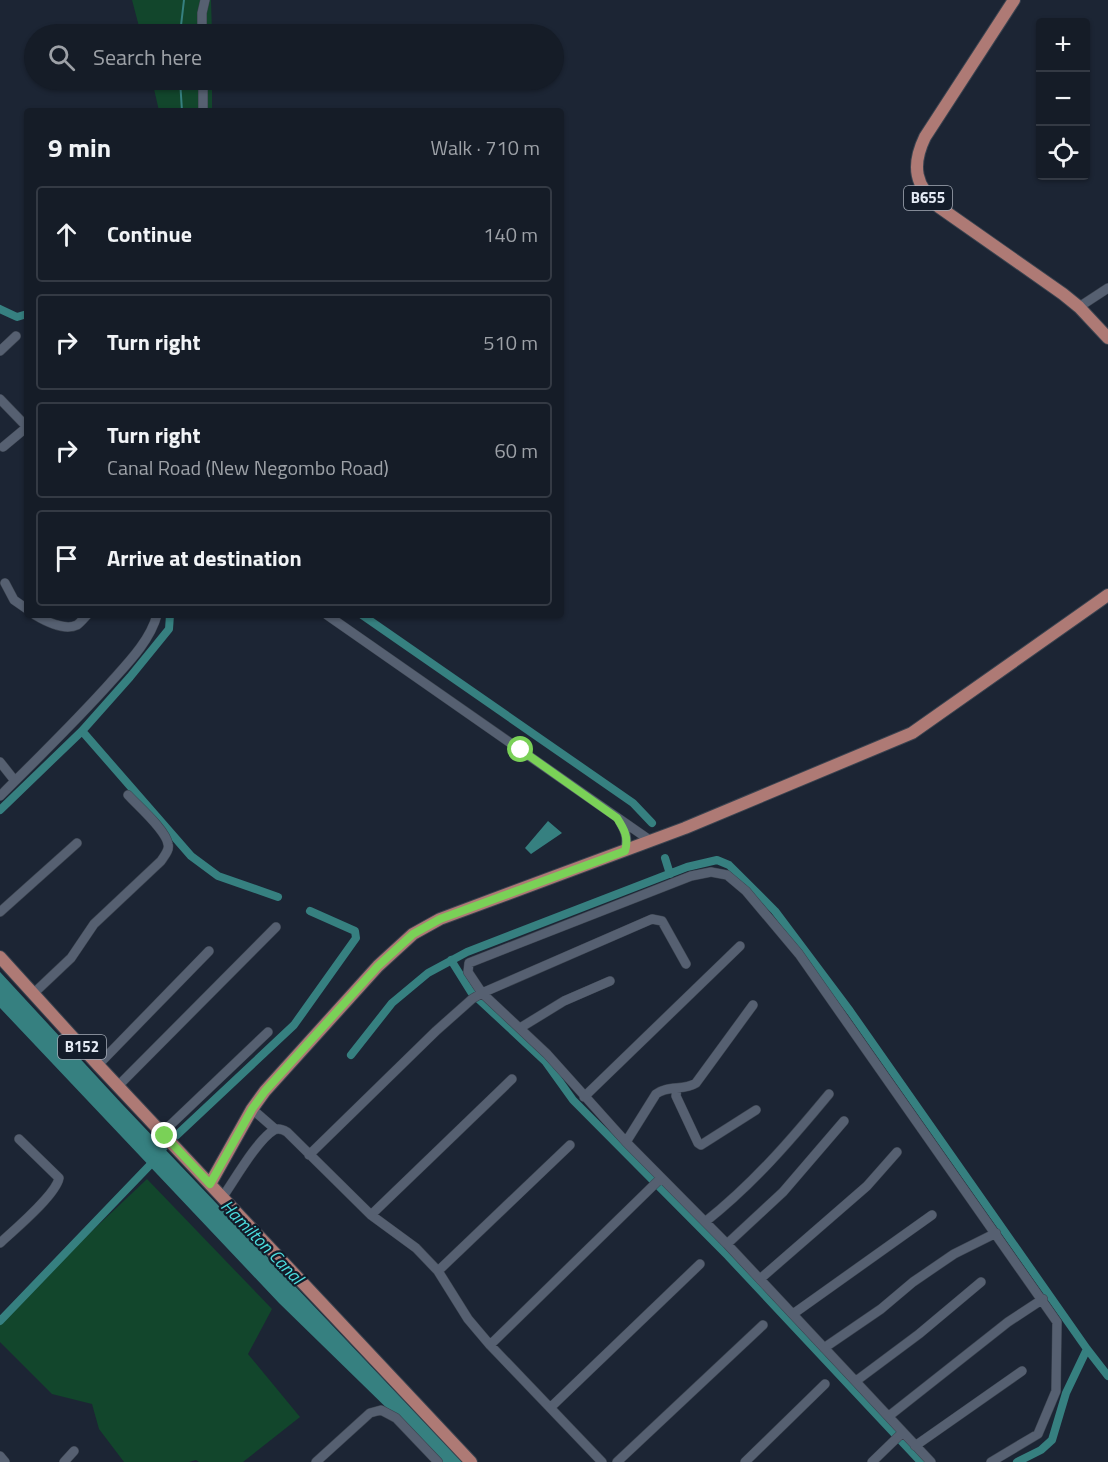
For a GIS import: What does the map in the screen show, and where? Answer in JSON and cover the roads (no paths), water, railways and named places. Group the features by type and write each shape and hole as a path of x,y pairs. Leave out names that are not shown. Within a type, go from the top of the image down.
{"main road":[{"name":"B655","path":"1014,0 925,137 918,152 916,176 927,197 1063,294 1108,338"},
{"path":"210,1184 252,1109 265,1091 378,966 413,934 440,919 651,841 912,733 1108,595"},
{"name":"B152","path":"0,957 117,1086 471,1462"}],"street":[{"path":"202,24 205,0"},
{"path":"203,90 203,108"},
{"path":"1079,308 1108,288"},
{"path":"0,351 16,336"},
{"path":"0,399 24,424"},
{"path":"3,447 24,430"},
{"path":"6,584 14,600 24,607"},
{"path":"42,618 70,627 77,625 84,618"},
{"path":"0,796 79,717 125,666 146,638 156,618"},
{"path":"331,618 651,841"},
{"path":"0,762 15,781"},
{"path":"34,993 71,958 94,924 168,852 168,843 162,831 128,795"},
{"path":"617,818 626,832 625,851"},
{"path":"0,912 77,843"},
{"path":"931,1462 915,1446 899,1436 889,1416 727,1244 705,1222 657,1182 626,1142 520,1028 478,995 468,972 469,963 691,876 711,872 727,875 746,891 800,954 1057,1322 1056,1391 1038,1434 991,1462"},
{"path":"309,1155 478,995 651,919 662,921 686,964"},
{"path":"117,1086 276,927"},
{"path":"584,1096 740,946"},
{"path":"98,1065 209,951"},
{"path":"520,1028 564,1001 610,981"},
{"path":"626,1142 656,1094 661,1090 690,1087 696,1083 753,1005"},
{"path":"163,1134 268,1032"},
{"path":"371,1215 512,1079"},
{"path":"677,1088 676,1096 701,1145 756,1110"},
{"path":"705,1222 752,1182 829,1094"},
{"path":"252,1109 275,1130"},
{"path":"727,1244 783,1192 844,1120"},
{"path":"222,1198 261,1142 275,1130 281,1129 286,1132 371,1215 416,1248 438,1271 468,1319 490,1345 602,1462"},
{"path":"0,1244 58,1185 59,1178 19,1139"},
{"path":"438,1271 570,1145"},
{"path":"760,1279 867,1186 897,1152"},
{"path":"490,1345 657,1182"},
{"path":"793,1314 932,1215"},
{"path":"824,1348 881,1309 913,1282 946,1260 996,1233"},
{"path":"551,1407 700,1264"},
{"path":"856,1382 919,1334 981,1282"},
{"path":"889,1416 1008,1322 1043,1299"},
{"path":"617,1462 763,1325"},
{"path":"915,1446 1022,1371"},
{"path":"745,1462 825,1384"},
{"path":"316,1462 370,1413 381,1410 396,1418 438,1462"},
{"path":"872,1462 899,1436"},
{"path":"64,1462 74,1451"},
{"path":"0,1456 5,1462"}],"waterway":[{"path":"181,24 184,0"},
{"path":"181,90 182,108"},
{"path":"0,309 17,317 24,315"},
{"path":"0,810 82,731 130,677 169,629 170,618"},
{"path":"366,618 633,803 652,823"},
{"path":"82,731 191,856 218,876 278,897"},
{"path":"665,858 670,874"},
{"path":"351,1055 392,1003 428,973 467,952 687,867 717,860 729,865 775,911 850,1011 1108,1376"},
{"path":"0,1321 149,1166 163,1148 294,1025 356,938 355,931 310,911"},
{"path":"451,960 471,992 545,1061 573,1100 728,1256 921,1462"},
{"path":"1017,1462 1041,1450 1052,1440 1066,1393 1087,1349"}],"water label":[{"name":"Hamilton Canal","path":"262,1242"}]}
